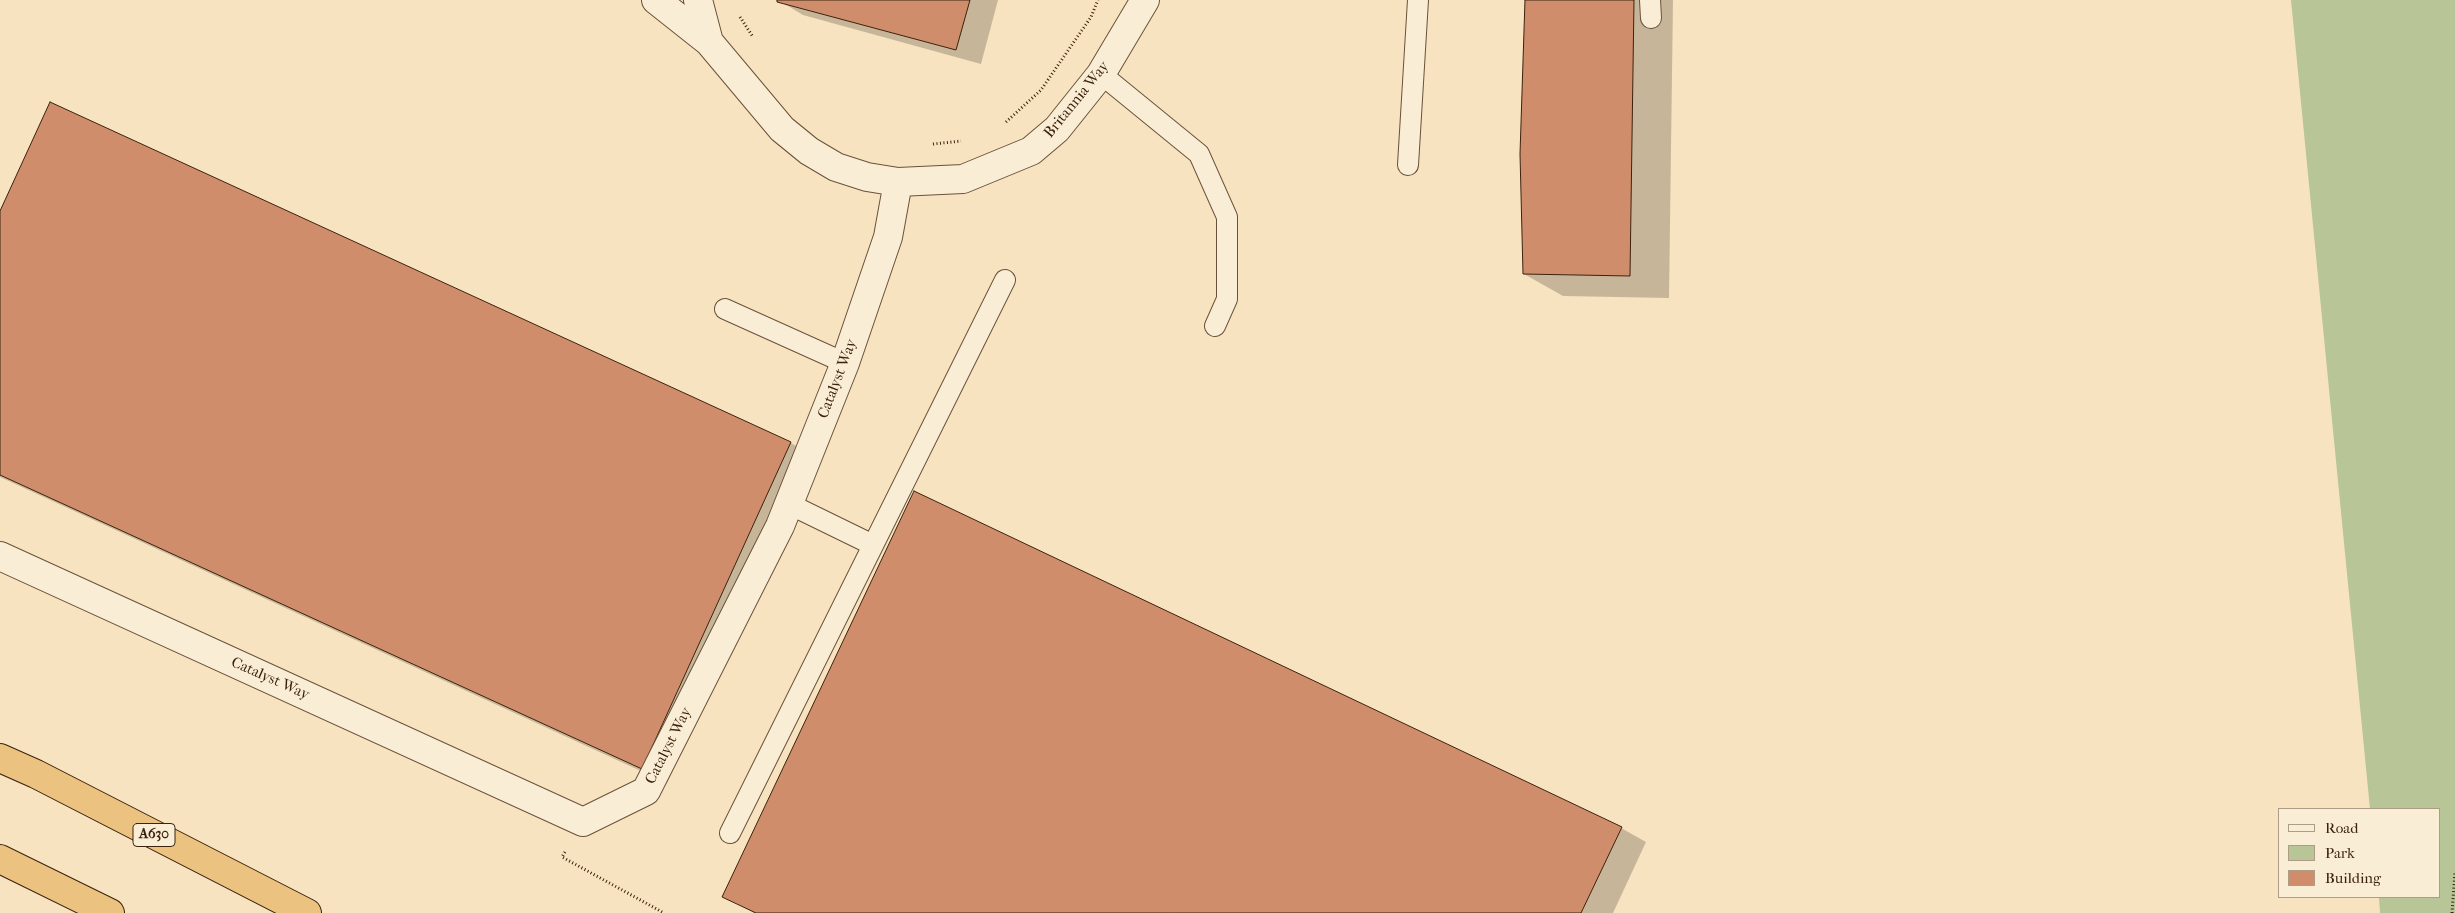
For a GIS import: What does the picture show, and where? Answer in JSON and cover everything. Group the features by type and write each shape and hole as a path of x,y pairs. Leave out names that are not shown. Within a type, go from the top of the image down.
{"highway":[{"name":"A630","path":"0,758 307,913"},
{"path":"5,862 110,913"}],"street":[{"name":"Britannia Way","path":"656,0 709,42 782,129 809,151 836,167 867,177 898,182 963,179 1031,152 1057,129 1101,74 1145,0"},
{"name":"Britannia Way","path":"698,0 709,42"},
{"name":"Catalyst Way","path":"0,556 583,822 646,791 780,526 845,363 888,237 898,182"}],"lane":[{"path":"1408,165 1418,0"},
{"path":"1101,74 1199,154 1227,217 1227,299 1215,326"},
{"path":"730,833 1005,280"},
{"path":"726,308 845,363"},
{"path":"789,504 873,545"}],"path":[{"path":"1000,127 1041,90 1091,17 1098,0"},
{"path":"739,16 754,39"},
{"path":"924,145 952,141 969,142"},
{"path":"583,822 562,857 664,913"},
{"path":"2452,913 2455,872"}],"green space":[{"path":"2291,0 2455,0 2455,913 2380,913 2379,898 2440,898 2440,808 2370,808"}],"building":[{"path":"777,0 970,0 956,50 777,2"},
{"path":"1525,0 1634,0 1630,276 1523,274 1520,154"},
{"path":"50,102 791,442 642,769 0,475 0,211"},
{"path":"914,491 1622,827 1581,913 756,913 722,897"}]}
